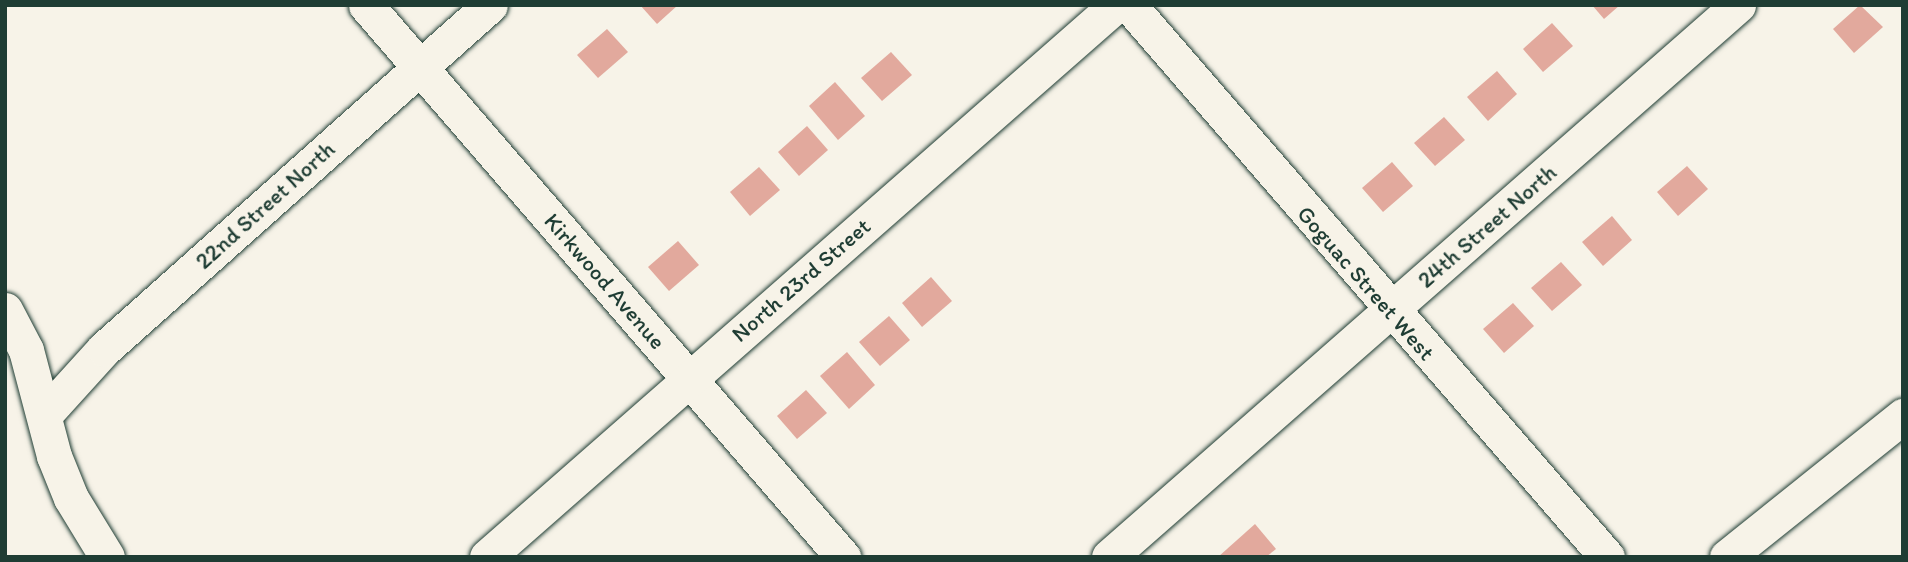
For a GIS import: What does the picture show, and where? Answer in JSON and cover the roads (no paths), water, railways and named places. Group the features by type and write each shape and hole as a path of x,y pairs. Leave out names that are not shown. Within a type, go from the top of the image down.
{"street":[{"name":"Kirkwood Avenue","path":"366,5 843,557"},
{"name":"22nd Street North","path":"46,412 104,349 490,5"},
{"name":"North 23rd Street","path":"487,557 1116,5"},
{"name":"Goguac Street West","path":"1129,5 1389,311 1607,557"},
{"name":"24th Street North","path":"1109,557 1738,5"},
{"path":"5,310 26,350 46,412 54,456 71,498 107,557"},
{"path":"1727,557 1903,416"}]}
